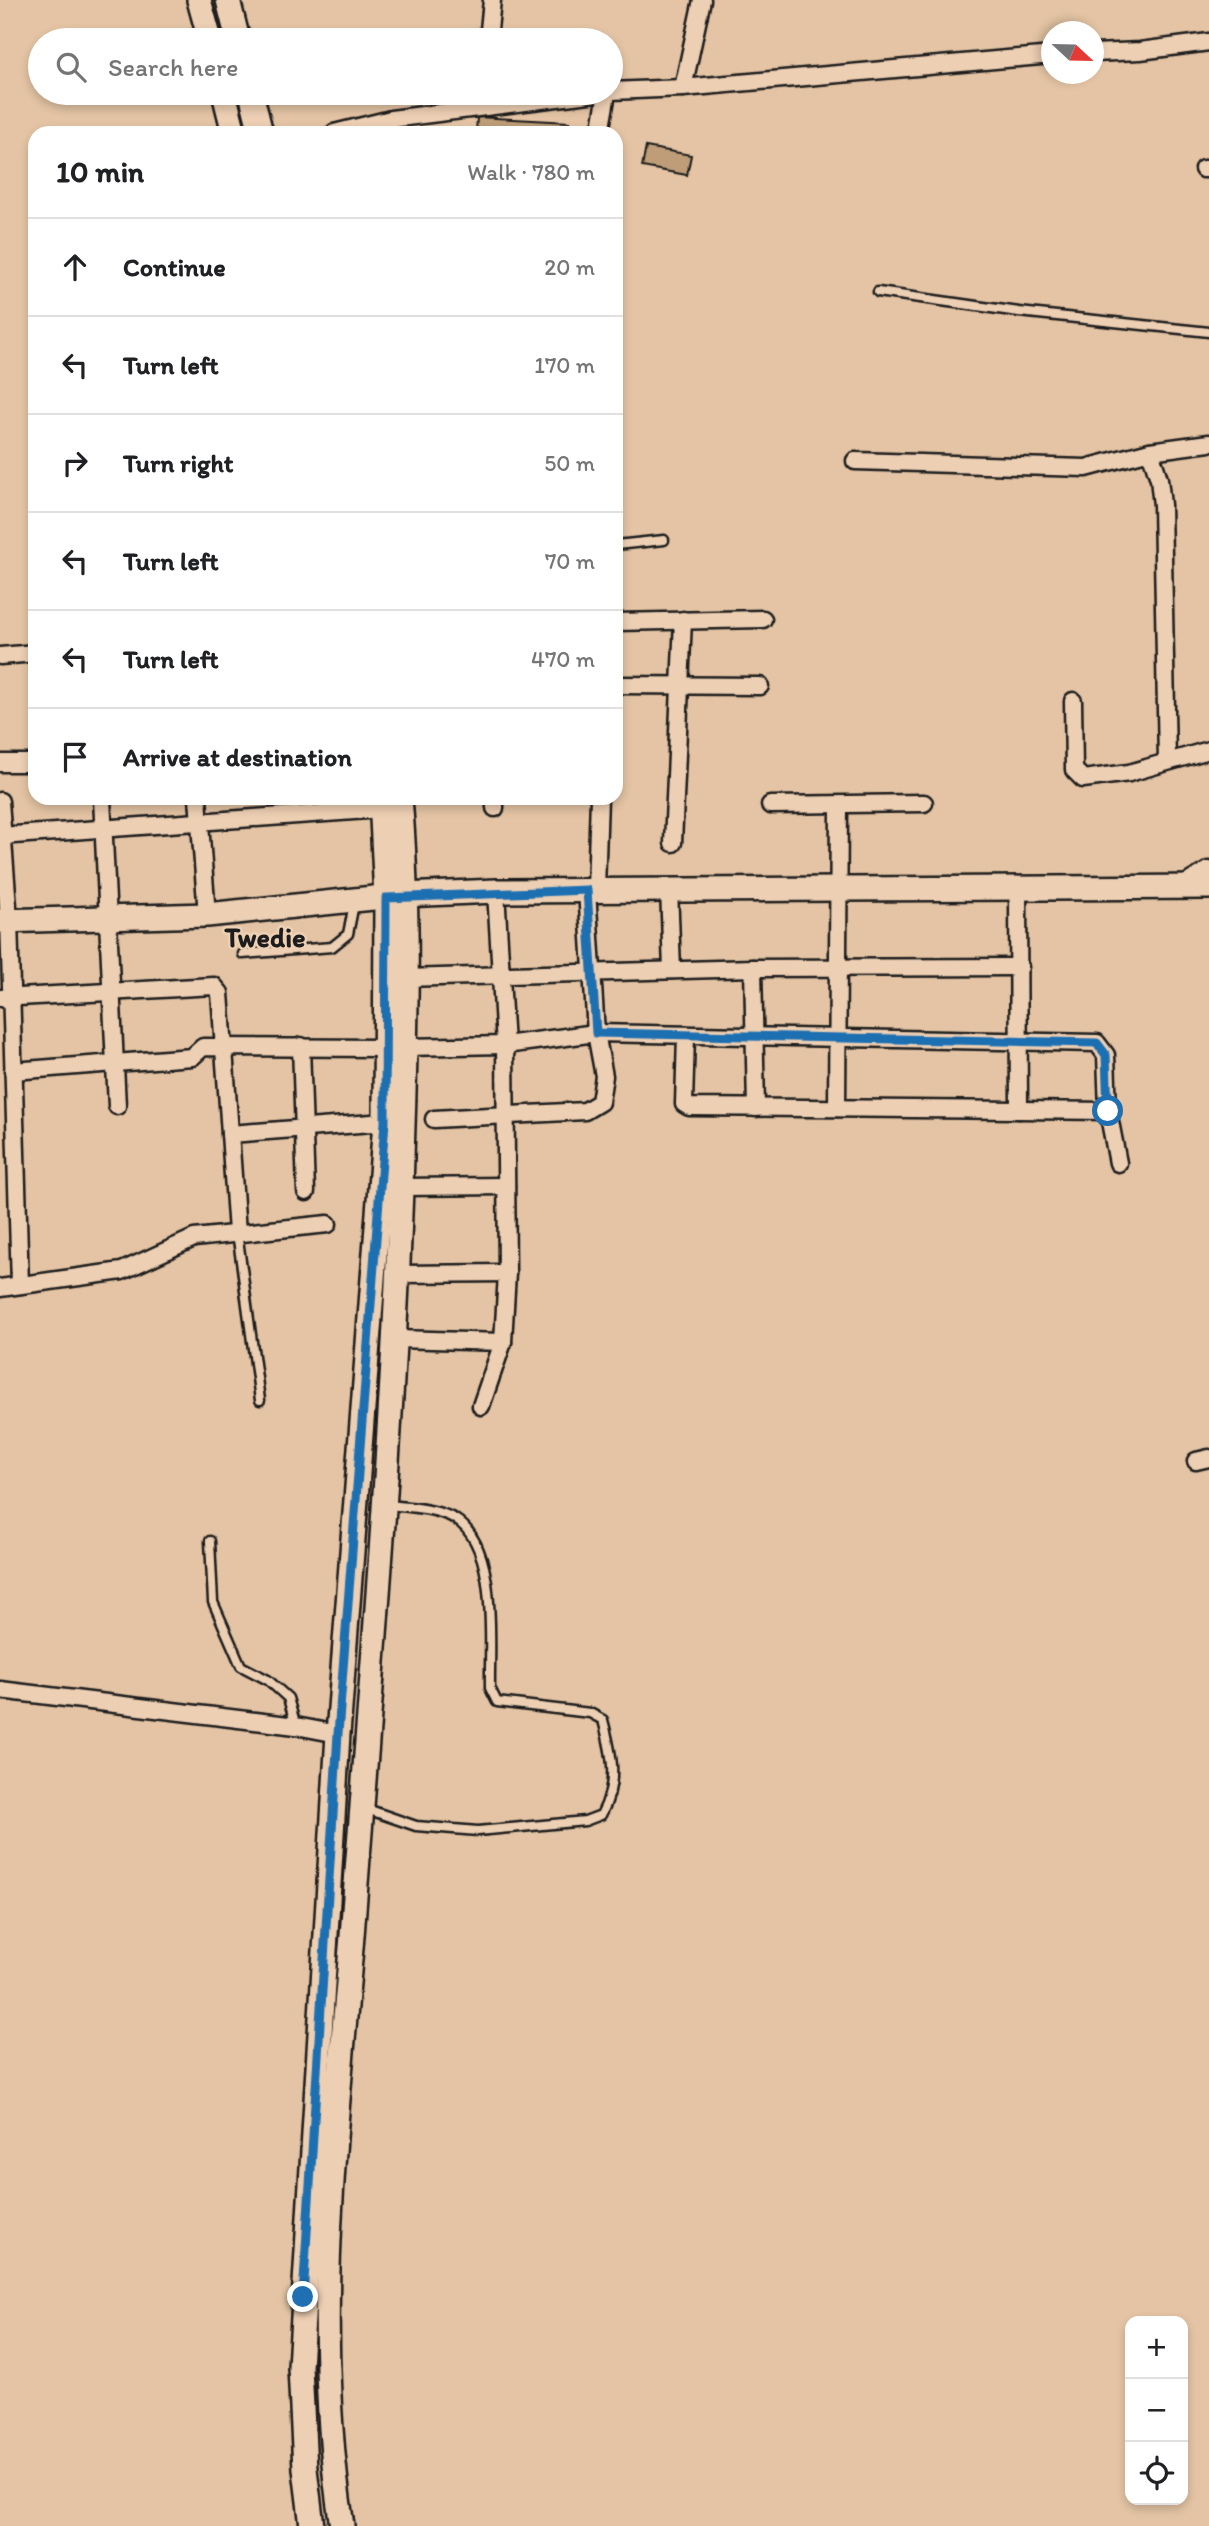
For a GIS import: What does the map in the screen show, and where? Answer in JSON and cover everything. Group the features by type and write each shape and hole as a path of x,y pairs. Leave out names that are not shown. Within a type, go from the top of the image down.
{"street":[{"path":"199,0 207,28"},
{"path":"228,0 235,28"},
{"path":"489,28 492,0"},
{"path":"683,89 702,0"},
{"path":"1104,53 1209,42"},
{"path":"623,91 683,89 1041,56"},
{"path":"227,105 232,126"},
{"path":"254,105 259,126"},
{"path":"362,126 455,105"},
{"path":"602,126 606,105"},
{"path":"855,461 1086,468 1150,451 1209,443"},
{"path":"1150,451 1159,480 1162,505 1167,761"},
{"path":"623,622 763,619"},
{"path":"673,843 683,620"},
{"path":"0,656 28,654"},
{"path":"623,685 760,686"},
{"path":"1073,701 1074,770 1083,779 1120,775 1209,750"},
{"path":"0,763 28,763"},
{"path":"0,801 4,998 13,1071 20,1284"},
{"path":"770,805 924,803"},
{"path":"102,805 117,1106"},
{"path":"198,805 208,915"},
{"path":"0,836 199,822 360,805"},
{"path":"342,2526 332,2455 327,2367 328,2302 396,1339 401,1187 395,1048 394,896 388,805"},
{"path":"434,1119 585,1111 600,1102 604,1076 596,1033 592,889 598,805"},
{"path":"837,1108 839,805"},
{"path":"1182,886 1209,870"},
{"path":"4,920 208,915 394,896 496,891 1209,887"},
{"path":"669,888 672,970"},
{"path":"1018,889 1020,1110"},
{"path":"481,1406 503,1342 507,1273 505,1045 496,891"},
{"path":"312,2526 305,2469 300,2367 338,1734 385,1122 404,978 394,896"},
{"path":"404,978 753,968 840,970 1020,967"},
{"path":"753,968 756,1108"},
{"path":"4,998 214,986 220,993 225,1046 237,1232"},
{"path":"13,1071 192,1057 203,1047 395,1048 505,1045 596,1033 1097,1043 1103,1047 1106,1055 1108,1111 1118,1163"},
{"path":"685,1035 684,1104 689,1107 1108,1111"},
{"path":"301,1046 306,1192"},
{"path":"230,1134 385,1122"},
{"path":"401,1187 506,1186"},
{"path":"0,1288 122,1272 154,1259 179,1243 237,1232 328,1224"},
{"path":"398,1275 507,1273"},
{"path":"396,1339 503,1342"},
{"path":"0,1690 296,1726 338,1734"}],"lane":[{"path":"878,292 1019,312 1209,332"},
{"path":"623,544 664,540"},
{"path":"243,954 332,947 348,934 355,901"},
{"path":"237,1232 260,1400"},
{"path":"362,1807 416,1826 464,1830 585,1821 601,1815 611,1798 614,1762 603,1720 590,1713 497,1702 489,1688 488,1587 481,1556 471,1532 454,1518 425,1510 384,1504"},
{"path":"210,1541 213,1602 242,1666 268,1680 288,1698 296,1726"}],"building":[{"path":"477,117 569,122 569,126 476,126"},
{"path":"646,147 691,155 687,175 642,167"}],"district":[{"name":"Twedie","path":"265,937"}],"route":[{"path":"303,2297 338,1734 385,1122 386,898 496,891 587,890 596,1033 1097,1043 1103,1047 1106,1055 1108,1111"}]}
